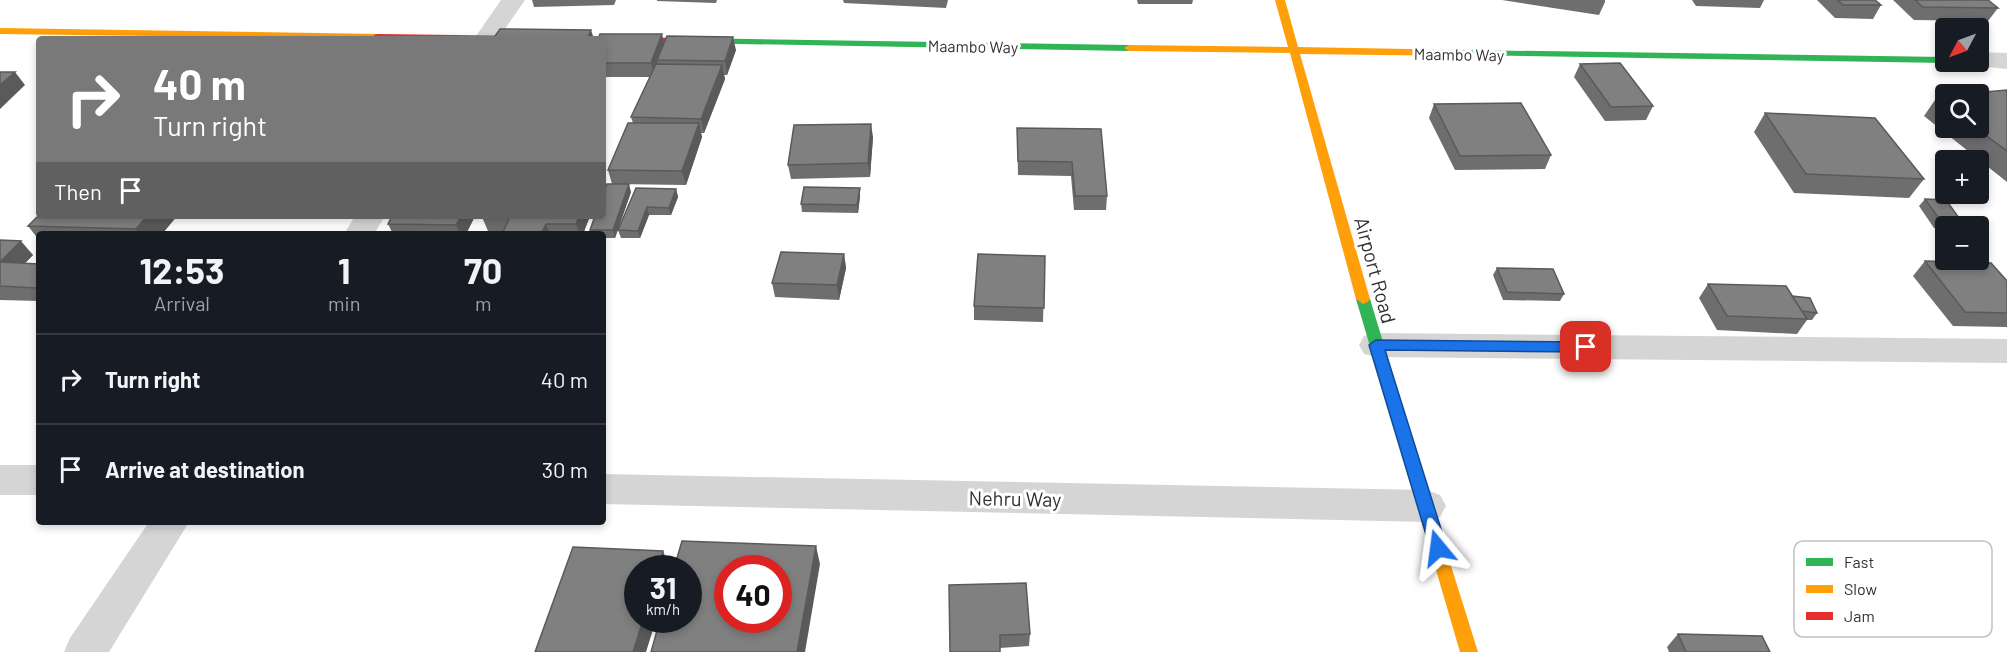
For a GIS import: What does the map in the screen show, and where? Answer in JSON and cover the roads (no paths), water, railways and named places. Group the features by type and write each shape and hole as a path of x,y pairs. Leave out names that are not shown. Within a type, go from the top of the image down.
{"street":[{"path":"488,36 513,0"},
{"name":"Airport Road","path":"1280,0 1376,345 1469,652"},
{"name":"Maambo Way","path":"0,31 348,36"},
{"name":"Maambo Way","path":"606,40 1935,60"},
{"path":"1989,60 2007,61"},
{"path":"1376,345 2007,351"},
{"path":"0,480 36,480"},
{"name":"Nehru Way","path":"606,489 1426,506"},
{"path":"84,652 168,525"}]}
